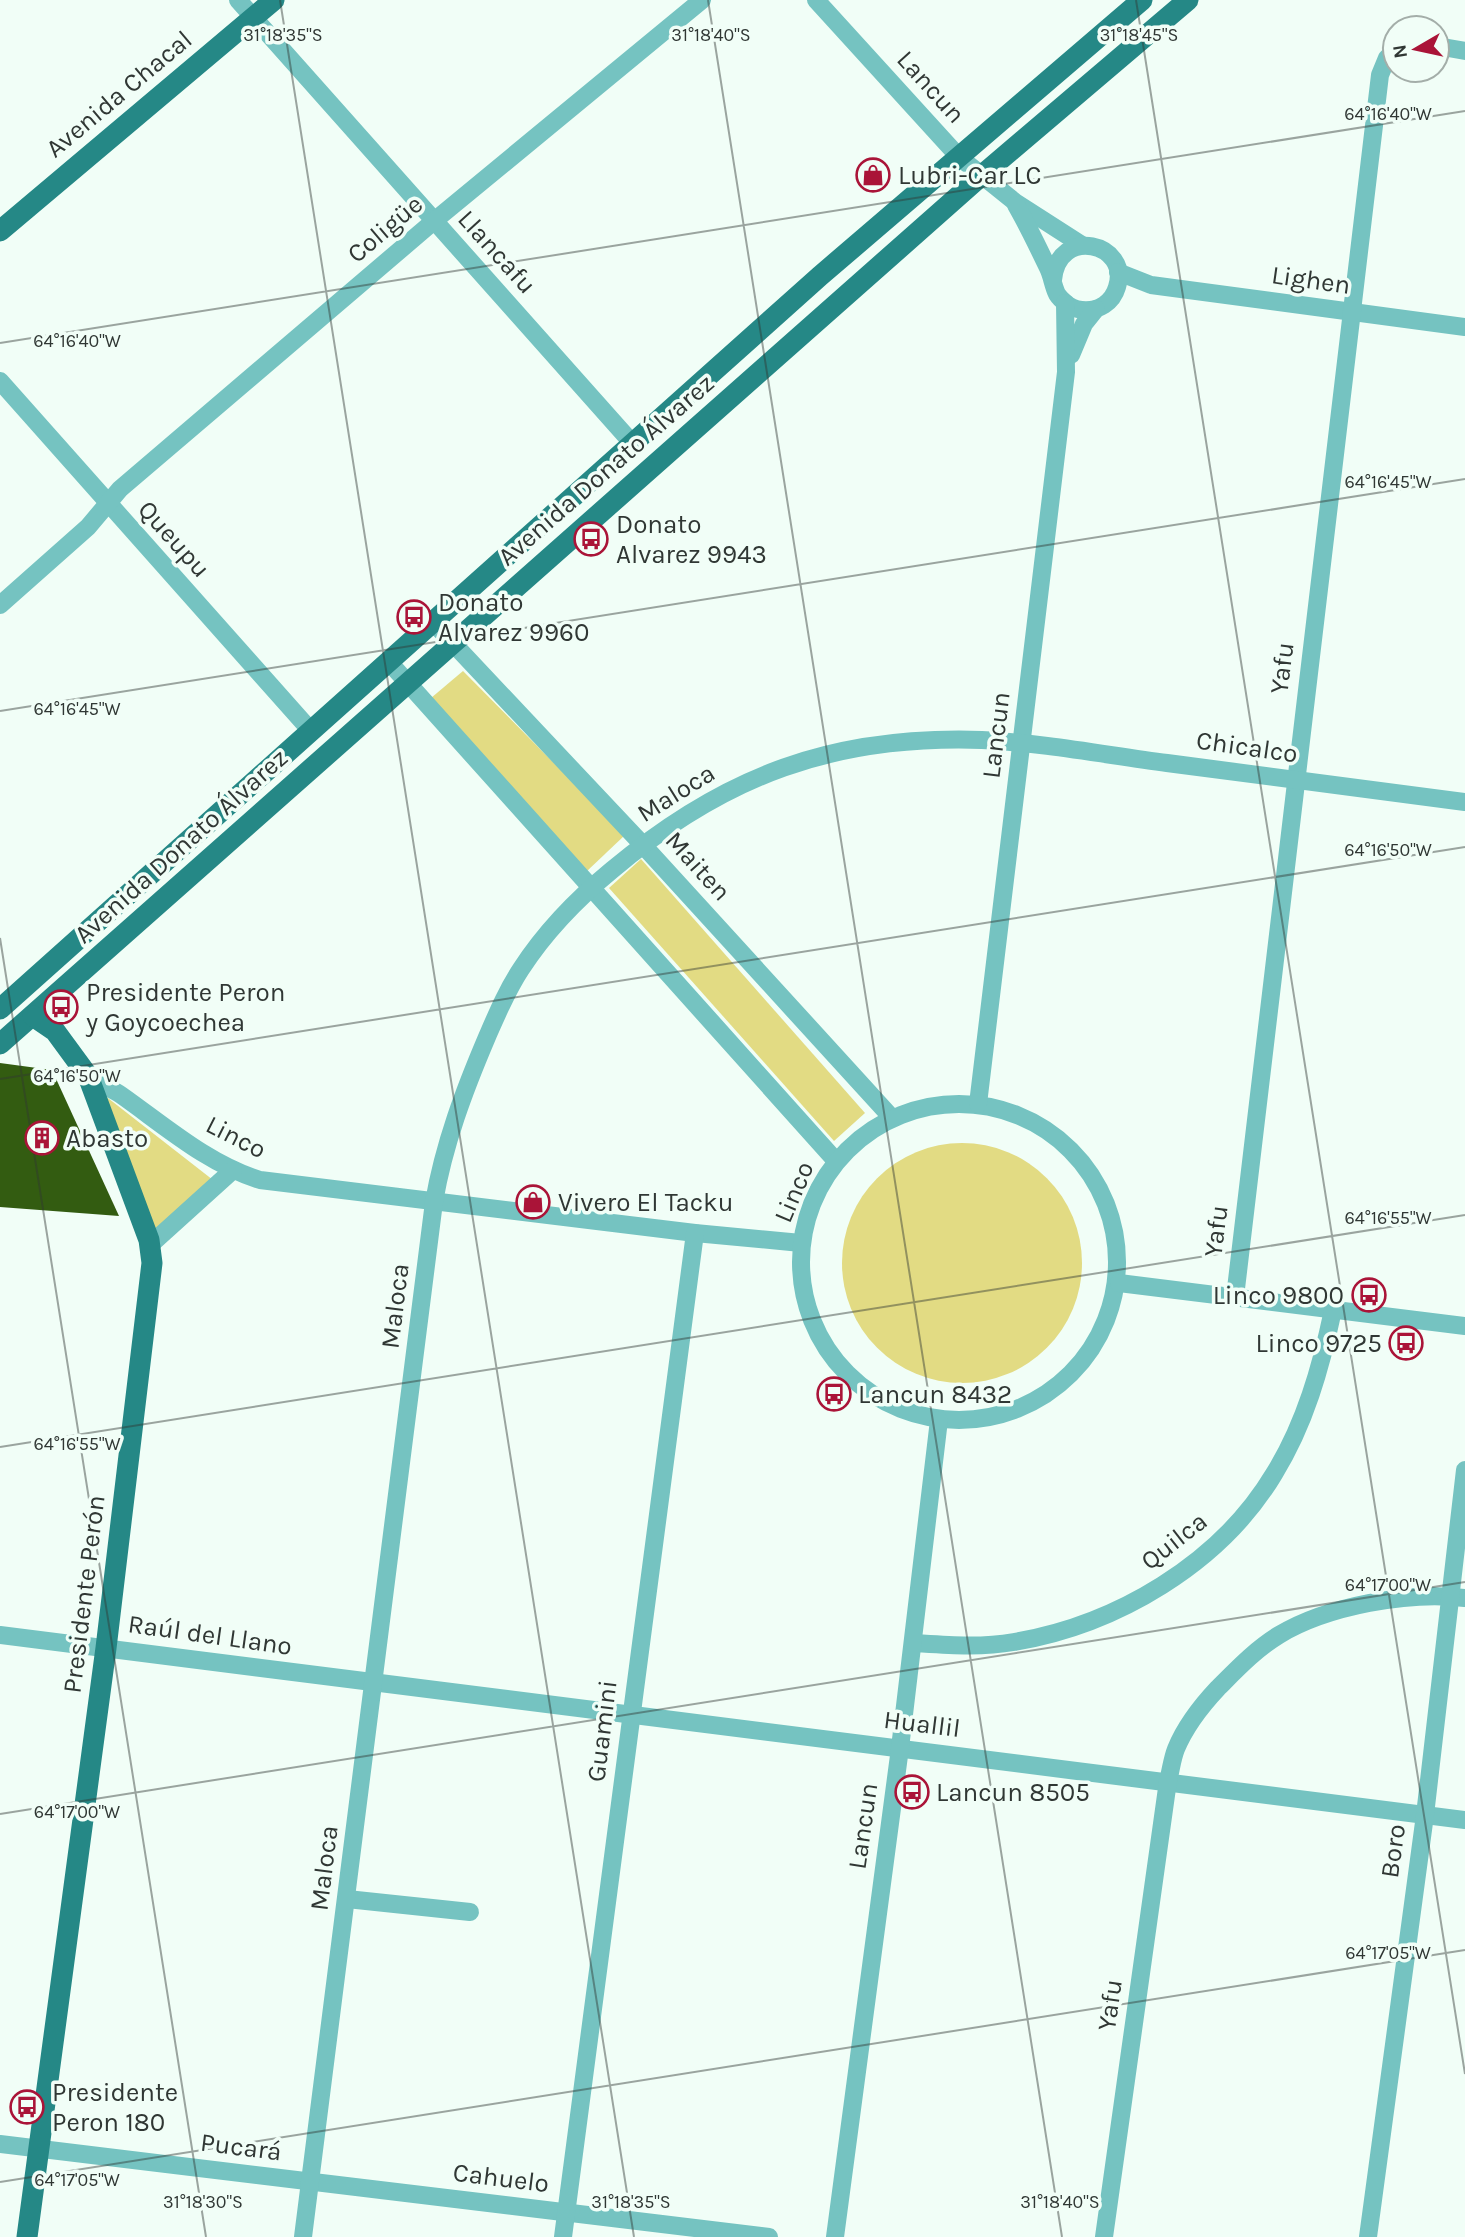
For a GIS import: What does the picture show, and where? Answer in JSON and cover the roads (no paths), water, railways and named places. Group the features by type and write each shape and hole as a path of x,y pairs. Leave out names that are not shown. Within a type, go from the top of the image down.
{"main road":[{"name":"Avenida Chacal","path":"0,231 274,0"},
{"name":"Avenida Donato Álvarez","path":"3,1001 389,662 820,276 1142,0"},
{"name":"Avenida Donato Álvarez","path":"0,1044 981,176 1188,0"},
{"name":"Presidente Perón","path":"27,2237 106,1648 150,1288 150,1245 88,1076 55,1031 33,1016"}],"street":[{"name":"Llancafu","path":"238,0 633,444"},
{"name":"Coligüe","path":"0,605 88,527 120,489 434,221 702,0"},
{"name":"Lancun","path":"816,0 959,157 1014,202 1082,245 1101,249 1115,263 1118,282 1103,304 1084,324 1066,372"},
{"name":"Yafu","path":"1235,1297 1350,312 1381,73"},
{"name":"Lancun","path":"978,1104 1066,372 1065,303 1059,297 1014,202"},
{"path":"1053,280 1058,261 1073,248 1082,245"},
{"name":"Lighen","path":"1118,272 1151,285 1465,327"},
{"name":"Lighen","path":"1103,304 1132,290 1151,285"},
{"path":"1065,303 1085,311 1103,304"},
{"name":"Queupu","path":"0,381 311,731"},
{"name":"Maiten","path":"433,622 642,844 892,1118"},
{"path":"389,662 836,1161"},
{"name":"Maloca","path":"303,2237 434,1202 441,1161 452,1126 503,1000 538,944 592,887 642,844 700,805 753,778 837,751 889,744 942,740 1022,744"},
{"name":"Chicalco","path":"1022,744 1465,802"},
{"name":"Presidente Perón","path":"3,1001 33,1016"},
{"name":"Linco","path":"88,1076 106,1085 212,1159 260,1180 695,1233 801,1243"},
{"name":"Linco","path":"948,1103 978,1104 1017,1114 1053,1134 1082,1162 1103,1197 1115,1236 1119,1283 1107,1318 1087,1356 1058,1387 1022,1409 1012,1412 981,1420 939,1420 904,1412 872,1396 844,1373 823,1344 808,1311 801,1276 801,1243 808,1212 820,1185 836,1161 861,1136 892,1118 919,1108 948,1103"},
{"path":"150,1245 233,1170"},
{"name":"Guamini","path":"563,2237 695,1233"},
{"path":"1119,1283 1465,1326"},
{"name":"Quilca","path":"913,1643 976,1646 1012,1642 1064,1631 1106,1616 1155,1590 1189,1567 1234,1527 1274,1475 1304,1414 1321,1366 1332,1310"},
{"name":"Lancun","path":"835,2237 900,1748 939,1420"},
{"name":"Boro","path":"1368,2237 1424,1815 1457,1597 1465,1470"},
{"name":"Yafu","path":"1104,2237 1168,1781 1176,1749 1203,1705 1244,1661 1279,1635 1324,1615 1371,1603 1457,1597"},
{"name":"Raúl del Llano","path":"0,1634 372,1683"},
{"name":"Huallil","path":"372,1683 1465,1820"},
{"path":"347,1899 470,1912"},
{"name":"Pucará","path":"0,2144 309,2182"},
{"name":"Cahuelo","path":"309,2182 769,2237"}],"place":[{"name":"Lubri-Car LC","path":"873,175"},
{"name":"Donato Alvarez 9943","path":"591,539"},
{"name":"Donato Alvarez 9960","path":"414,617"},
{"name":"Presidente Peron y Goycoechea","path":"61,1007"},
{"name":"Abasto","path":"42,1138"},
{"name":"Vivero El Tacku","path":"533,1202"},
{"name":"Linco 9800","path":"1369,1295"},
{"name":"Linco 9725","path":"1406,1343"},
{"name":"Lancun 8432","path":"834,1394"},
{"name":"Lancun 8505","path":"912,1792"},
{"name":"Presidente Peron 180","path":"27,2107"}]}
